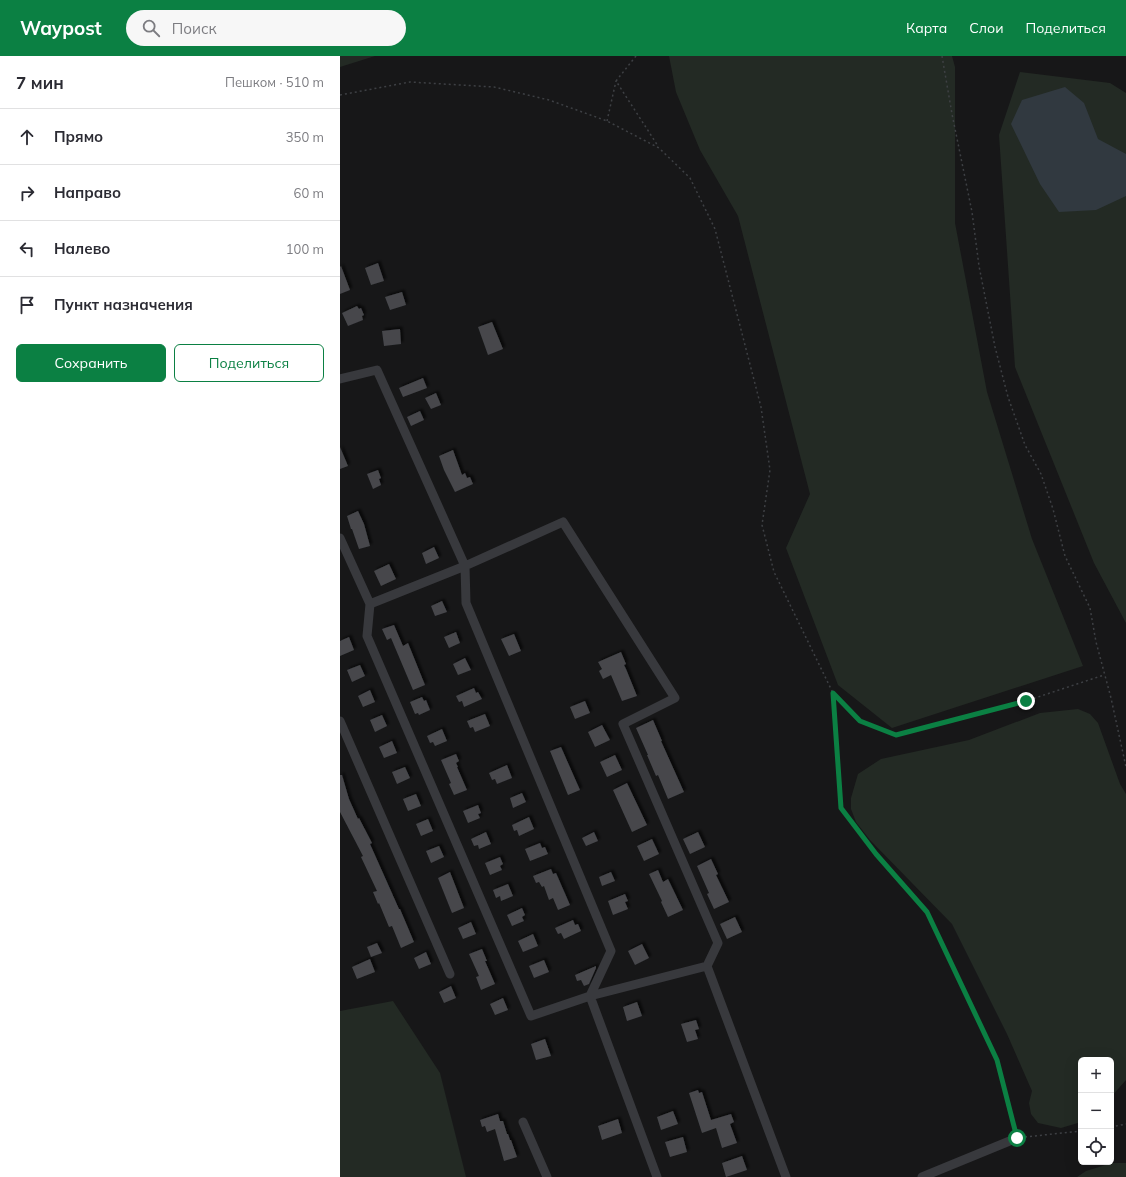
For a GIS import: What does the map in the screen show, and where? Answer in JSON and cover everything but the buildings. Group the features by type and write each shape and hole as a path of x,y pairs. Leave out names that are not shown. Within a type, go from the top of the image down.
{"street":[{"path":"340,368 342,378 377,370 465,566 466,603 610,951 590,996 657,1177"},
{"path":"370,604 465,566 563,522 674,698 623,724 718,943 707,966 786,1177"},
{"path":"340,538 370,604 368,636 531,1016 590,996 707,966"},
{"path":"340,720 450,974"},
{"path":"523,1122 547,1177"},
{"path":"922,1177 1017,1138"}],"path":[{"path":"607,121 616,81 636,56"},
{"path":"942,56 972,212 980,273 995,347 1008,397 1025,445 1041,474 1053,509 1065,556 1090,608 1096,642 1126,767"},
{"path":"616,81 659,148 690,178 715,229 761,407 770,470 762,525 774,572 833,693 860,721 896,735 1026,701 1104,675"},
{"path":"340,95 410,82 494,87 550,100 607,121 659,148"},
{"path":"833,693 841,808 876,854 927,912 997,1060 1017,1138 1078,1131"},
{"path":"1114,1126 1126,1124"}],"shaded area":[{"path":"340,56 375,56 340,67"},
{"path":"669,56 952,56 955,67 955,223 987,392 1032,539 1083,666 892,728 838,685 786,548 810,494 738,216 700,150 676,92"},
{"path":"1020,72 1110,83 1126,93 1126,623 1094,563 1015,367 999,135"},
{"path":"1065,87 1084,103 1098,139 1126,154 1126,196 1096,210 1059,212 1040,184 1011,124 1022,100"},
{"path":"1078,709 1090,714 1098,723 1120,784 1126,794 1126,1080 1114,1094 1114,1057 1078,1057 1078,1123 1061,1128 1038,1123 1031,1114 1029,1103 1032,1091 1007,1034 952,924 870,840 856,822 851,809 851,798 858,774 881,759 969,740 1040,713"},
{"path":"393,1001 440,1073 466,1177 340,1177 340,1011"},
{"path":"1114,1163 1126,1163 1126,1177 1077,1177 1086,1171 1106,1165 1114,1165"}],"route":[{"path":"1017,1138 997,1060 927,912 876,854 841,808 833,693 860,721 896,735 1026,701"}]}
